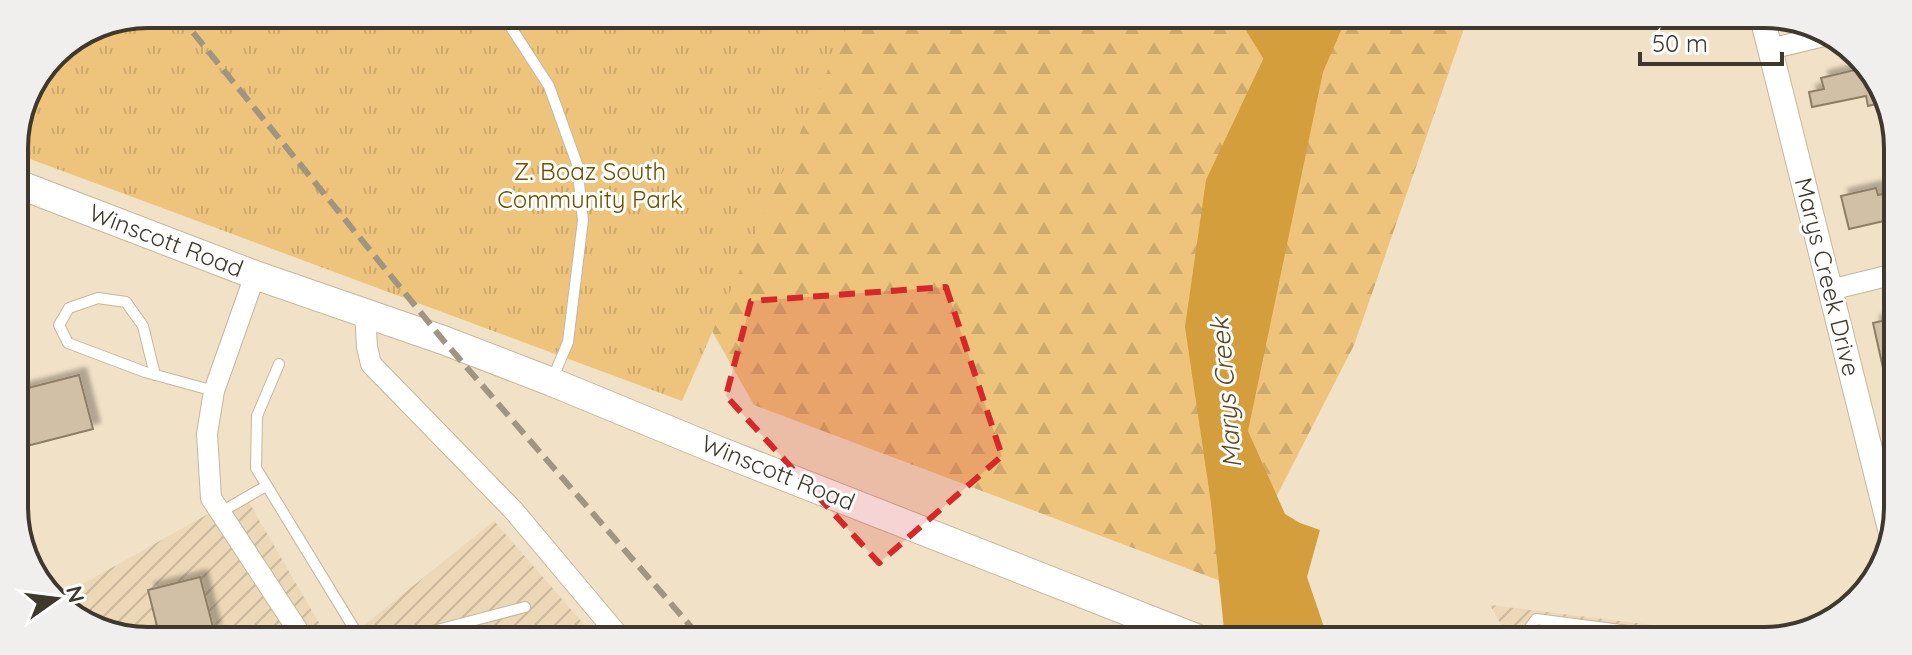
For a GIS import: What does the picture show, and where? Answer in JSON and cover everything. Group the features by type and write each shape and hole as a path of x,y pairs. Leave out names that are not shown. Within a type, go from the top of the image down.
{"main road":[{"name":"Winscott Road","path":"28,188 255,275 365,312 552,382 1165,627"}],"street":[{"name":"Marys Creek Drive","path":"1765,28 1884,500"},
{"path":"1770,49 1813,39"},
{"path":"255,275 214,391 207,434 211,498 296,627"},
{"path":"1830,290 1884,277"},
{"path":"365,312 371,364 514,511 611,627"}],"lane":[{"path":"511,28 549,86 577,164 583,220 568,342 552,382"},
{"path":"155,375 143,326 126,302 98,298 69,308 59,325 68,343 155,375 214,391"},
{"path":"279,364 257,416 256,468 353,627"},
{"path":"221,512 266,486"},
{"path":"449,627 525,607"},
{"path":"1530,627 1536,619 1598,627"}],"highlighted area":[{"path":"946,287 1002,456 879,563 726,396 751,301"}],"shaded area":[{"path":"244,494 321,627 132,626 102,618 66,594"},
{"path":"494,521 586,627 362,627"},
{"path":"1490,605 1669,627 1503,627"}],"green space":[{"name":"Z. Boaz South Community Park","path":"148,28 846,28 682,401 28,158 32,117 40,95 53,75 81,48 124,30"},
{"path":"843,28 1464,28 1354,345 1231,585 754,405 712,331"}],"water":[{"name":"Marys Creek","path":"1278,28 1342,28 1323,72 1248,431 1285,514 1320,530 1307,577 1324,627 1224,627 1211,503 1185,327 1206,180"}],"building":[{"path":"1855,70 1876,104 1868,106 1866,96 1812,107 1809,92 1824,89 1821,78"},
{"path":"1876,188 1878,195 1884,194 1884,221 1849,229 1841,196"},
{"path":"1884,320 1884,372 1873,323"},
{"path":"79,375 93,429 28,446 28,388"},
{"path":"200,577 213,627 157,627 148,590"}],"waterway":[{"path":"1265,28 1289,68"}],"railway":[{"path":"189,28 443,340 691,627"}]}
